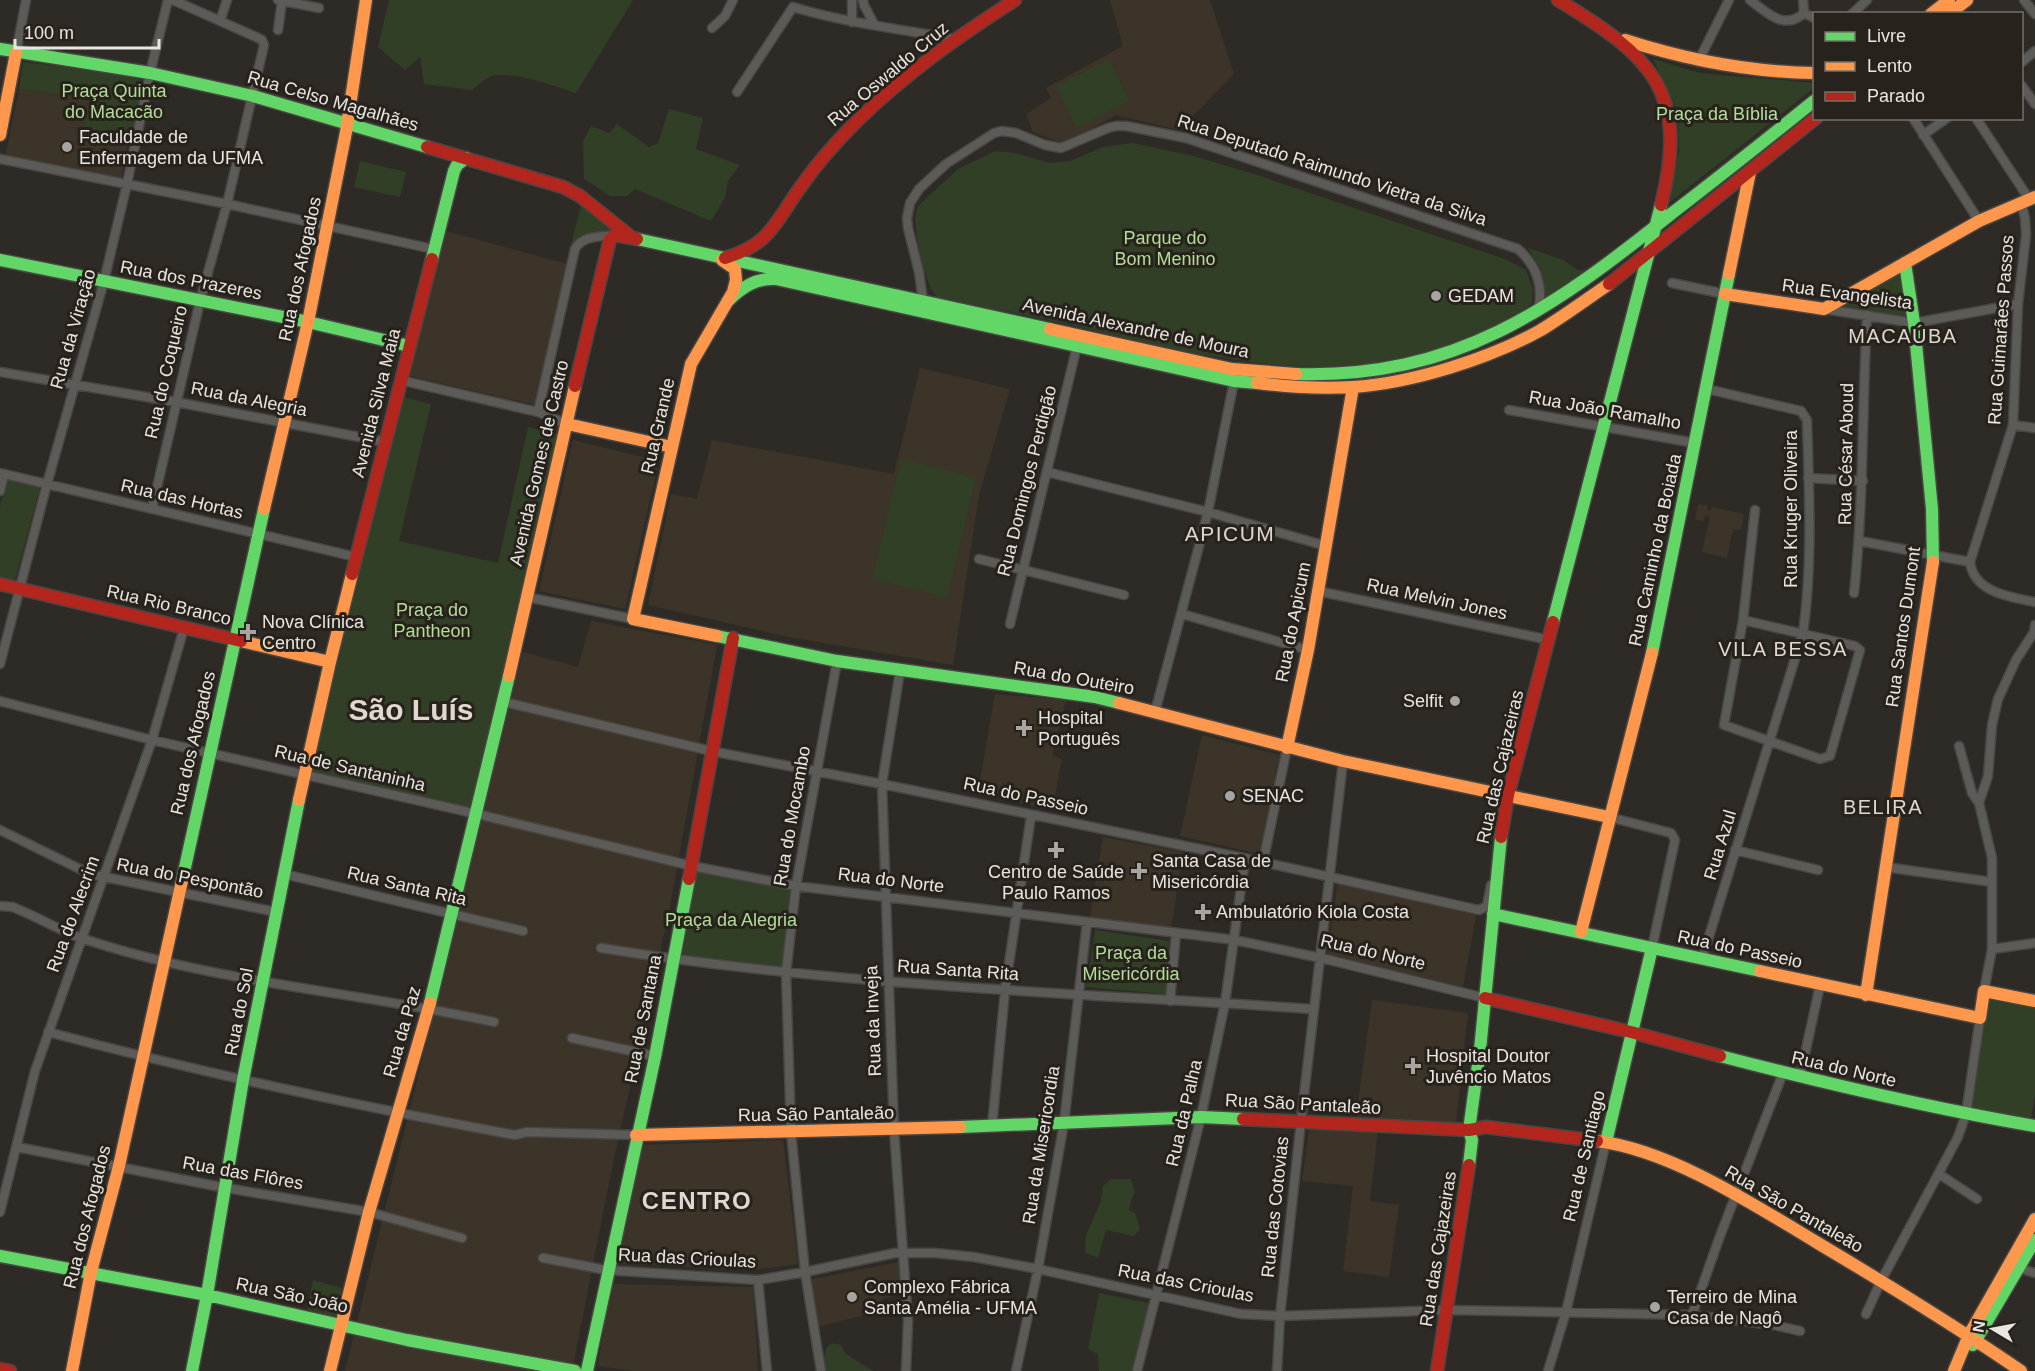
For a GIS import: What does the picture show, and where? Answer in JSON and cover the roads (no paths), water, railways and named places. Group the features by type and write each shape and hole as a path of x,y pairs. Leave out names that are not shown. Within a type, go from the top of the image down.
{"street":[{"path":"0,135 26,0"},
{"name":"Rua da Viração","path":"0,664 47,484 104,281 168,0"},
{"path":"173,0 220,21 227,0"},
{"path":"278,30 280,0 319,8"},
{"name":"Rua dos Afogados","path":"72,1371 91,1272 119,1166 141,1057 258,533 308,322 347,123 366,0"},
{"path":"712,28 725,16 733,0"},
{"path":"852,0 852,22"},
{"path":"863,0 874,24"},
{"name":"Rua Oswaldo Cruz","path":"720,259 748,250 766,238 778,223 796,191 837,141 894,88 955,39 1015,0"},
{"path":"1558,0 1619,38 1698,62 1750,70 1813,74"},
{"path":"1698,62 1729,0"},
{"path":"1750,0 1781,21 1797,20 1804,13 1803,0"},
{"path":"1854,12 1867,0"},
{"path":"1934,12 1949,0"},
{"path":"2024,0 2035,14"},
{"path":"737,92 792,3 852,22 955,39"},
{"path":"1804,13 1813,17"},
{"name":"Rua do Coqueiro","path":"152,508 200,301 227,204 264,45 262,40 220,21"},
{"name":"Rua das Cajazeiras","path":"1437,1371 1472,1140 1468,1130 1480,1050 1499,852 1508,795 1650,252 1670,159 1669,116 1661,94 1645,64 1619,38"},
{"name":"Rua Celso Magalhães","path":"0,49 150,72 253,96 466,158 562,187 580,196 614,225 637,239"},
{"path":"2023,61 2035,51"},
{"path":"2023,87 2035,104"},
{"name":"Avenida Alexandre de Moura","path":"616,235 1232,369 1318,374 1355,372 1430,359 1479,340 1538,312 1588,280 1813,103"},
{"path":"1750,172 1749,164 1754,155 1813,108"},
{"name":"Avenida Alexandre de Moura","path":"728,301 753,282 776,279 1234,381 1308,387 1353,387 1397,381 1436,371 1495,351 1540,330 1563,316 1650,252 1814,120"},
{"path":"1914,120 1979,221"},
{"path":"1923,135 1944,120"},
{"path":"1824,309 1979,221 2028,199 1977,120"},
{"name":"Rua Deputado Raimundo Vietra da Silva","path":"923,301 919,272 908,228 908,213 915,194 946,164 998,132 1011,132 1061,148 1108,128 1126,126 1186,138 1518,249 1534,266 1540,290 1538,312"},
{"name":"Avenida Silva Maia","path":"330,662 454,171 457,165 466,158"},
{"path":"0,159 227,204 433,249"},
{"name":"Rua Caminho da Boiada","path":"1581,933 1649,667 1750,172"},
{"name":"Rua Guimarães Passos","path":"1970,562 2013,425 2018,304 2028,199"},
{"name":"Avenida Gomes de Castro","path":"538,412 575,249 588,238 616,235"},
{"name":"Avenida Gomes de Castro","path":"504,702 608,244 610,239 616,235"},
{"path":"1628,249 1638,247 1650,252"},
{"name":"Rua Grande","path":"633,619 691,364 735,285 736,273 732,265 720,259"},
{"name":"Rua dos Prazeres","path":"0,260 308,322 409,346"},
{"name":"Rua Santos Dumont","path":"1866,994 1934,554 1932,509 1914,323 1905,263"},
{"name":"Rua Evangelista","path":"1672,283 1725,294 1914,323 2018,304"},
{"name":"Rua César Aboud","path":"1854,593 1860,541 1863,481 1867,315"},
{"name":"Rua Domingos Perdigão","path":"1010,624 1077,346"},
{"path":"1353,387 1358,376 1408,368 1430,359"},
{"name":"Rua da Alegria","path":"0,372 176,402 385,442"},
{"path":"1308,387 1317,380 1318,374"},
{"path":"400,380 538,412 567,424 672,447"},
{"path":"1155,712 1208,512 1234,381"},
{"name":"Rua do Apicum","path":"1263,862 1308,650 1353,387"},
{"name":"Rua Kruger Oliveira","path":"1707,389 1801,411 1807,420 1808,597 1803,633 1770,741"},
{"name":"Rua João Ramalho","path":"1509,410 1695,443"},
{"path":"2013,425 2035,428"},
{"path":"1047,472 1208,512 1326,546"},
{"path":"0,491 2,474"},
{"name":"Rua das Hortas","path":"2,474 356,557"},
{"path":"1808,478 1863,481"},
{"path":"1743,620 1855,646 1860,650 1830,756 1820,759 1724,725 1743,620 1755,510"},
{"path":"1860,541 1970,562 1970,567 1979,581 1992,591 2001,596 2035,602"},
{"path":"979,559 1023,568 1124,595"},
{"name":"Rua Rio Branco","path":"0,584 330,662"},
{"name":"Rua Melvin Jones","path":"1318,591 1549,640"},
{"name":"Rua do Outeiro","path":"527,597 837,661 1068,693 1155,712 1343,761 1610,817"},
{"path":"1182,614 1308,650"},
{"name":"Rua do Alecrim","path":"0,1212 3,1185 17,1147 35,1071 152,740 184,627"},
{"path":"1979,803 1988,776 1992,725 1998,699 2016,660 2035,630"},
{"name":"Rua de Santana","path":"587,1371 606,1270 655,1056 733,638"},
{"name":"Rua do Mocambo","path":"821,1371 805,1272 791,1132 786,973 796,886 837,661"},
{"name":"Rua do Sol","path":"192,1371 226,1188 243,1080 304,775 330,662"},
{"name":"Rua da Inveja","path":"900,671 882,784 887,898 887,981 894,1130 908,1321 906,1371"},
{"name":"Rua de Santaninha","path":"0,701 152,740 692,866"},
{"name":"Rua do Passeio","path":"504,702 711,751 1263,862 1482,910 1486,906 1499,852"},
{"name":"Rua da Paz","path":"330,1371 369,1212 429,1008 504,702"},
{"name":"Rua Azul","path":"1702,958 1770,741"},
{"path":"1866,1314 1881,1281 1959,1137 1966,1114 1992,949 1992,858 1979,803 1972,792 1959,746"},
{"name":"Rua das Cotovias","path":"1277,1371 1280,1316 1301,1121 1343,761"},
{"path":"992,1126 1005,990 1031,816"},
{"path":"1610,817 1671,833 1675,840 1652,948"},
{"name":"Rua do Pespontão","path":"0,831 75,868 104,877 276,912"},
{"path":"1736,850 1818,870"},
{"name":"Rua da Palha","path":"1137,1371 1201,1117 1225,1003 1245,859"},
{"name":"Rua do Norte","path":"692,866 796,886 1235,940 1321,958 1631,1032 1800,1077 1966,1114 2035,1125"},
{"path":"1885,867 1992,882"},
{"name":"Rua Santa Rita","path":"284,874 523,931"},
{"path":"0,906 13,907 83,939 163,960 263,981 429,1008 494,1022"},
{"name":"Rua do Passeio","path":"1493,914 1980,1018"},
{"name":"Rua da Misericordia","path":"1016,1371 1038,1269 1064,1123 1087,922"},
{"path":"1170,1001 1176,933"},
{"path":"1992,949 2035,943"},
{"name":"Rua Santa Rita","path":"601,948 673,960 786,973 1078,995 1314,1009"},
{"name":"Rua de Santiago","path":"1548,1371 1566,1312 1652,948"},
{"path":"1800,1077 1820,985"},
{"path":"1984,991 2035,1001"},
{"name":"Rua São Pantaleão","path":"48,1032 141,1057 397,1114 516,1135 527,1132 636,1136 894,1130 1201,1117 1468,1130 1486,1127 1606,1142 1657,1157 1737,1195 1973,1338 2021,1371"},
{"path":"572,1038 655,1056"},
{"path":"1692,1315 1712,1256 1783,1073"},
{"name":"Rua das Flôres","path":"17,1147 226,1188 369,1212 462,1238"},
{"path":"1939,1174 1977,1199"},
{"path":"2021,1261 2035,1218"},
{"path":"1954,1371 2035,1240"},
{"name":"Rua das Crioulas","path":"606,1270 758,1280 904,1252 935,1253 974,1257 1038,1269 1241,1314 1280,1316 1446,1310 1692,1315 1774,1325 1800,1331"},
{"name":"Rua São João","path":"0,1256 207,1295 418,1342 575,1371"},
{"path":"543,1258 606,1270"},
{"path":"2021,1261 2035,1273"},
{"path":"758,1280 767,1371"},
{"path":"0,1369 10,1371"}],"place":[{"name":"Faculdade de Enfermagem da UFMA","path":"67,147"},
{"name":"GEDAM","path":"1436,296"},
{"name":"Nova Clínica Centro","path":"248,632"},
{"name":"Selfit","path":"1455,701"},
{"name":"Hospital Português","path":"1024,728"},
{"name":"SENAC","path":"1230,796"},
{"name":"Centro de Saúde Paulo Ramos","path":"1056,850"},
{"name":"Santa Casa de Misericórdia","path":"1139,871"},
{"name":"Ambulatório Kiola Costa","path":"1203,912"},
{"name":"Hospital Doutor Juvêncio Matos","path":"1413,1066"},
{"name":"Complexo Fábrica Santa Amélia - UFMA","path":"852,1297"},
{"name":"Terreiro de Mina Casa de Nagô","path":"1655,1307"}],"district":[{"name":"MACAÚBA","path":"1903,336"},
{"name":"APICUM","path":"1230,534"},
{"name":"VILA BESSA","path":"1783,649"},
{"name":"São Luís","path":"411,710"},
{"name":"BELIRA","path":"1883,807"},
{"name":"CENTRO","path":"697,1201"}],"park label":[{"name":"Praça Quinta do Macacão","path":"114,101"},
{"name":"Praça da Bíblia","path":"1717,114"},
{"name":"Parque do Bom Menino","path":"1165,248"},
{"name":"Praça do Pantheon","path":"432,620"},
{"name":"Praça da Alegria","path":"731,920"},
{"name":"Praça da Misericórdia","path":"1131,963"}]}
